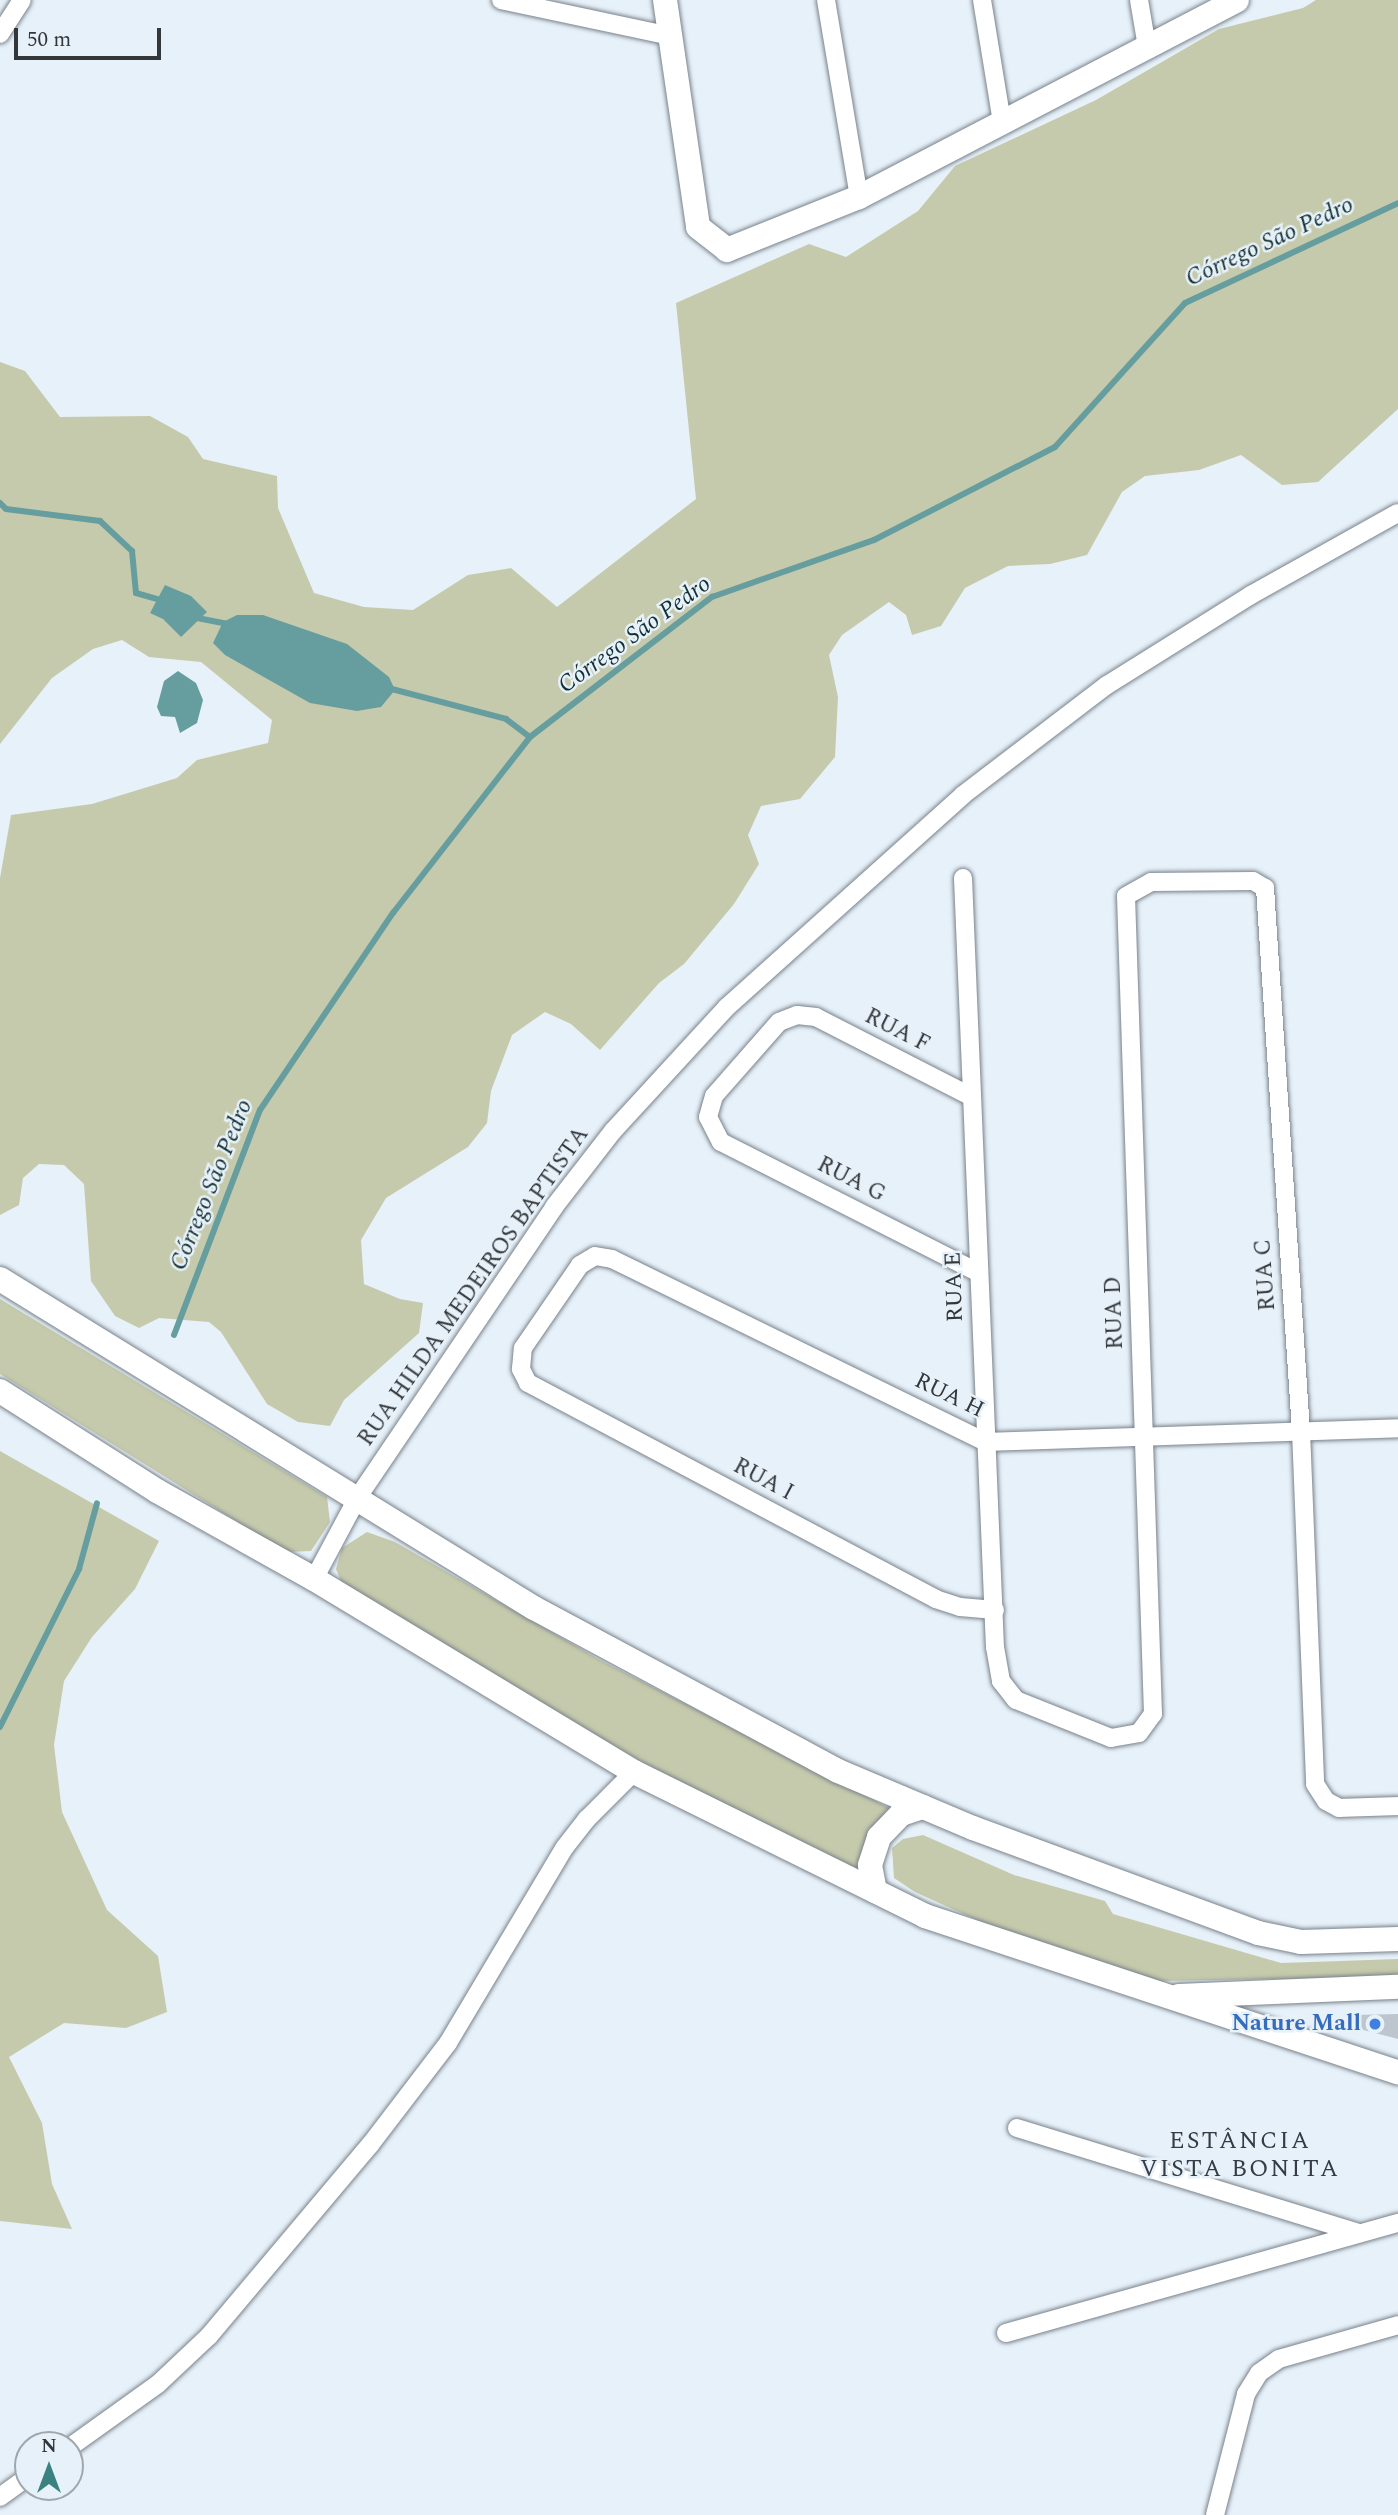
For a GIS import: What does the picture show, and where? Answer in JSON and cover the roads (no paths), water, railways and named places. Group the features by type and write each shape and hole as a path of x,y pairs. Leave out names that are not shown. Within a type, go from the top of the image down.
{"main road":[{"path":"665,0 698,227 727,250 859,197 1237,0"},
{"path":"0,1279 122,1356 358,1497 534,1608 838,1770 923,1807 1258,1933 1325,1942 1398,1939"},
{"path":"0,1391 157,1491 314,1579 634,1772 925,1916 1160,1997 1398,2072"},
{"path":"875,1891 870,1866 879,1838 901,1814 923,1807"},
{"path":"1160,1997 1398,1987"}],"street":[{"path":"0,34 22,0"},
{"path":"501,0 671,36"},
{"path":"826,0 859,197"},
{"path":"982,0 1002,122"},
{"path":"1139,0 1147,47"},
{"name":"RUA HILDA MEDEIROS BAPTISTA","path":"314,1579 358,1497 554,1208 667,1069 737,997 963,795 1107,685 1251,595 1398,513"},
{"name":"RUA E","path":"963,878 998,1672 1007,1691"},
{"name":"RUA C","path":"1126,896 1150,882 1249,880 1265,888 1301,1431 1315,1784 1326,1801 1344,1809 1398,1806"},
{"name":"RUA D","path":"1007,1691 1021,1702 1111,1738 1127,1739 1147,1727 1153,1714 1126,896"},
{"name":"RUA F","path":"709,1123 714,1096 779,1022 797,1015 816,1017 972,1097"},
{"name":"RUA G","path":"709,1123 721,1142 979,1273"},
{"name":"RUA H","path":"595,1256 612,1259 986,1442 1398,1428"},
{"name":"RUA I","path":"595,1256 580,1265 523,1348 521,1369 528,1383 936,1599 995,1610"},
{"path":"84,2437 158,2384 209,2336 370,2145 448,2043 565,1847 587,1818 634,1772"},
{"path":"1017,2128 1359,2234"},
{"path":"1006,2333 1398,2223"},
{"path":"1215,2515 1246,2394 1259,2373 1279,2359 1398,2325"}],"waterway":[{"name":"Córrego São Pedro","path":"174,1335 260,1110 393,913 530,737 712,597 874,540 1055,447 1185,303 1398,203"},
{"path":"0,503 6,509 100,521 132,551 136,593 161,600"},
{"path":"192,617 229,624"},
{"path":"388,688 506,719 530,737"},
{"name":"Córrego São Pedro","path":"0,1727 79,1569 97,1503"}],"place":[{"name":"Nature Mall","path":"1375,2024"}],"district":[{"name":"ESTÂNCIA VISTA BONITA","path":"1240,2156"}]}
